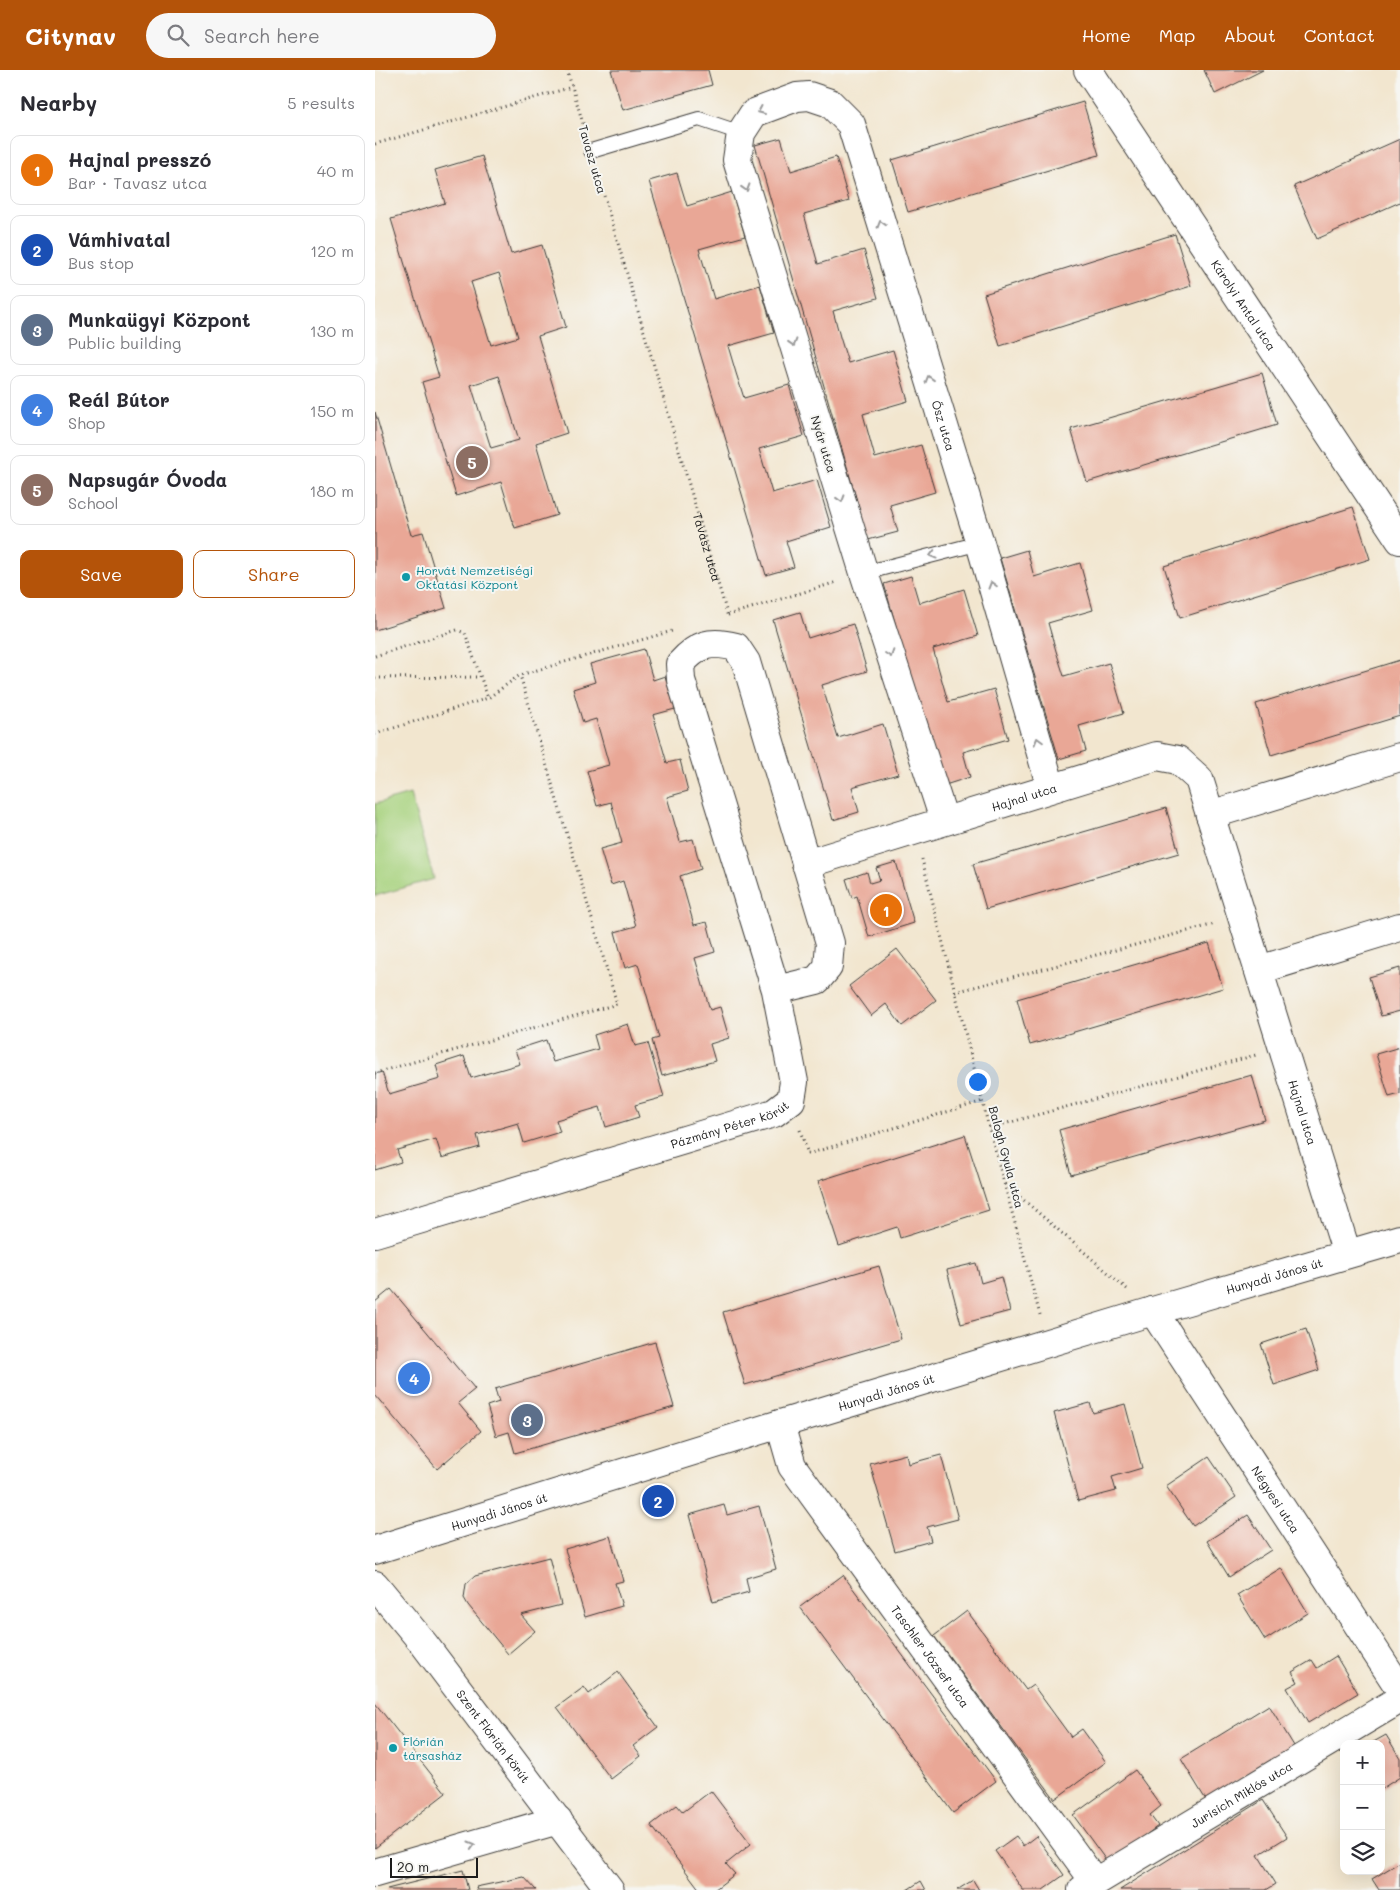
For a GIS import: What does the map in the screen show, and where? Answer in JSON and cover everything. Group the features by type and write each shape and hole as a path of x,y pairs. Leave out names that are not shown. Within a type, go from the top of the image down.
{"street":[{"name":"Károlyi Antal utca","path":"1088,70 1400,540"},
{"name":"Ősz utca","path":"797,97 809,96 830,103 851,124 980,543 1051,788"},
{"name":"Nyár utca","path":"797,97 754,113 741,133 737,160 864,573 944,820"},
{"name":"Pázmány Péter körút","path":"375,1234 773,1113 791,1100 793,1082 775,990 681,680 680,664 690,653 704,645 720,643 736,646"},
{"path":"736,646 746,662 830,943 828,967 817,980 775,990"},
{"name":"Hajnal utca","path":"806,864 914,829 1157,756 1178,760 1199,779 1347,1254"},
{"path":"1211,815 1400,758"},
{"path":"1259,970 1400,927"},
{"name":"Hunyadi János út","path":"375,1550 1048,1342 1400,1239"},
{"name":"Négyesi utca","path":"1153,1311 1400,1689"},
{"name":"Taschler József utca","path":"780,1424 792,1466 1089,1886"},
{"name":"Szent Flórián körút","path":"375,1585 424,1644 610,1890"},
{"name":"Jurisich Miklós utca","path":"1089,1886 1400,1699"},
{"path":"375,1873 558,1820"}],"lane":[{"path":"591,151 699,119 741,133"},
{"path":"864,573 980,543"}],"path":[{"name":"Tavasz utca","path":"567,70 736,646"},
{"path":"375,144 572,87"},
{"path":"375,656 457,630 465,632 488,698"},
{"path":"375,734 488,698 520,675 617,1004 375,1073"},
{"path":"375,678 480,677"},
{"name":"Balogh Gyula utca","path":"914,829 989,1128 1048,1342"},
{"path":"955,992 1242,917"},
{"path":"989,1128 1283,1047"},
{"path":"791,1100 807,1154 983,1101"},
{"path":"1005,1183 1153,1311"}],"green space":[{"path":"410,794 434,879 375,896 375,804"}],"building":[{"path":"611,70 708,70 712,85 623,110"},
{"path":"1204,70 1263,70 1215,94"},
{"path":"1083,102 1099,155 908,212 892,160"},
{"path":"781,138 791,171 836,157 849,201 804,214 818,264 864,250 878,298 833,311 840,337 848,363 893,350 908,401 863,414 875,458 921,445 935,492 890,505 898,532 868,540 755,145"},
{"path":"1400,139 1400,202 1317,239 1294,186"},
{"path":"482,156 511,254 542,245 566,327 538,336 567,433 536,443 557,515 515,528 501,482 456,496 422,382 439,377 391,219 445,203 435,170","holes":["499,273 518,337 491,345 471,282","499,376 519,440 491,448 471,385"]},
{"path":"677,173 687,206 732,192 745,236 699,249 714,299 760,285 774,333 728,346 744,398 789,385 804,436 759,449 772,493 817,480 831,527 786,541 794,567 766,575 649,181"},
{"path":"1175,234 1191,286 1000,346 984,294"},
{"path":"1262,373 1277,425 1087,482 1071,429"},
{"name":"Horvát Nemzetiségi Oktatási Központ","path":"375,412 411,535 423,532 446,608 375,630"},
{"path":"1353,507 1370,559 1180,618 1164,566"},
{"path":"1027,550 1034,577 1080,563 1093,610 1048,623 1056,651 1064,676 1109,663 1124,713 1079,726 1086,751 1059,759 1000,558"},
{"path":"911,576 919,603 964,589 978,636 933,649 948,702 994,689 1008,739 963,752 970,777 942,786 884,584"},
{"path":"800,612 808,638 853,624 867,671 822,685 830,712 838,738 883,724 898,774 852,787 859,812 833,820 773,620"},
{"path":"644,649 653,680 665,676 675,709 653,715 667,763 680,760 688,791 667,797 680,842 693,839 701,869 680,876 694,925 707,922 715,952 695,958 710,1010 720,1007 729,1038 710,1044 715,1061 662,1076 652,1040 659,1038 638,964 625,968 615,932 636,926 623,881 611,885 600,849 622,843 611,802 597,806 587,771 609,765 596,719 583,723 573,689 595,682 590,664"},
{"path":"1400,660 1400,716 1271,755 1256,704"},
{"path":"1166,808 1179,853 986,909 973,864"},
{"path":"896,862 914,923 869,937 857,896 852,898 846,879 867,872 870,883 880,880 876,868"},
{"path":"1209,943 1223,988 1030,1045 1017,999"},
{"path":"897,949 936,1000 902,1026 886,1004 871,1016 849,986"},
{"path":"1400,968 1400,1011 1381,1016 1369,977"},
{"path":"628,1024 635,1046 648,1043 664,1097 635,1105 639,1117 606,1127 600,1107 556,1120 560,1132 524,1143 518,1123 477,1135 480,1147 442,1158 436,1139 397,1150 401,1162 375,1170 375,1074 382,1072 389,1094 440,1079 436,1065 464,1056 471,1078 520,1064 515,1050 546,1040 553,1062 598,1049 594,1035"},
{"path":"1400,1047 1400,1094 1389,1097 1376,1054"},
{"path":"1252,1075 1265,1120 1071,1175 1059,1130"},
{"path":"965,1135 989,1210 900,1238 897,1227 839,1246 818,1181"},
{"path":"976,1263 981,1283 1001,1277 1010,1311 961,1324 947,1270"},
{"path":"879,1266 901,1339 745,1385 723,1312"},
{"path":"391,1289 475,1389 458,1403 481,1431 437,1469 375,1395 375,1302"},
{"path":"1306,1329 1319,1370 1274,1385 1261,1344"},
{"path":"655,1342 674,1407 515,1453 509,1432 496,1436 487,1406 499,1402 495,1389"},
{"path":"1090,1403 1093,1413 1125,1404 1142,1468 1112,1477 1116,1491 1078,1501 1054,1413"},
{"path":"906,1454 908,1464 941,1455 958,1519 927,1527 931,1541 895,1551 870,1464"},
{"path":"1209,1457 1236,1497 1193,1526 1166,1486"},
{"path":"724,1505 727,1515 759,1506 776,1569 746,1578 749,1592 713,1602 689,1515"},
{"path":"1248,1515 1271,1550 1229,1577 1207,1541"},
{"path":"610,1536 623,1581 615,1583 622,1606 585,1617 565,1549"},
{"path":"549,1557 561,1605 521,1615 535,1631 508,1654 468,1605 464,1598 466,1584 475,1576"},
{"path":"1281,1568 1308,1613 1265,1640 1237,1595"},
{"path":"843,1575 996,1781 953,1813 800,1607"},
{"path":"967,1611 1026,1690 1033,1685 1071,1737 1082,1729 1106,1762 1055,1799 934,1636"},
{"path":"1336,1656 1358,1693 1308,1723 1287,1688 1298,1682 1292,1672 1312,1660 1317,1668"},
{"path":"618,1672 658,1727 633,1746 641,1756 611,1779 557,1707 584,1687 589,1694"},
{"name":"Flórián társasház","path":"375,1703 446,1793 375,1848"},
{"path":"1269,1705 1294,1746 1206,1800 1181,1759"},
{"path":"1386,1735 1400,1758 1400,1777 1385,1786 1385,1740 1377,1740"},
{"path":"1135,1770 1161,1806 1150,1815 1158,1826 1108,1863 1073,1815"},
{"path":"711,1791 751,1844 726,1864 735,1874 714,1890 700,1890 651,1825 677,1805 683,1812"},
{"path":"1263,1800 1287,1837 1258,1855 1276,1884 1266,1890 1120,1890"},
{"path":"1016,1836 1023,1846 1036,1836 1064,1875 1043,1890 1023,1890 995,1851"},
{"path":"1400,1862 1400,1890 1379,1890 1372,1879 1379,1875 1385,1875 1385,1871"},
{"path":"463,1870 468,1890 387,1890 387,1889"},
{"path":"524,1877 536,1890 477,1890 476,1887"},
{"path":"973,1880 979,1890 957,1890"},
{"path":"921,1881 926,1890 907,1890"}],"place":[{"name":"Napsugár Óvoda","path":"472,462"},
{"name":"Horvát Nemzetiségi Oktatási Központ","path":"406,577"},
{"name":"Hajnal presszó","path":"886,910"},
{"name":"Reál Bútor","path":"414,1378"},
{"name":"Munkaügyi Központ","path":"527,1420"},
{"name":"Vámhivatal","path":"658,1501"},
{"name":"Flórián társasház","path":"393,1748"}]}
